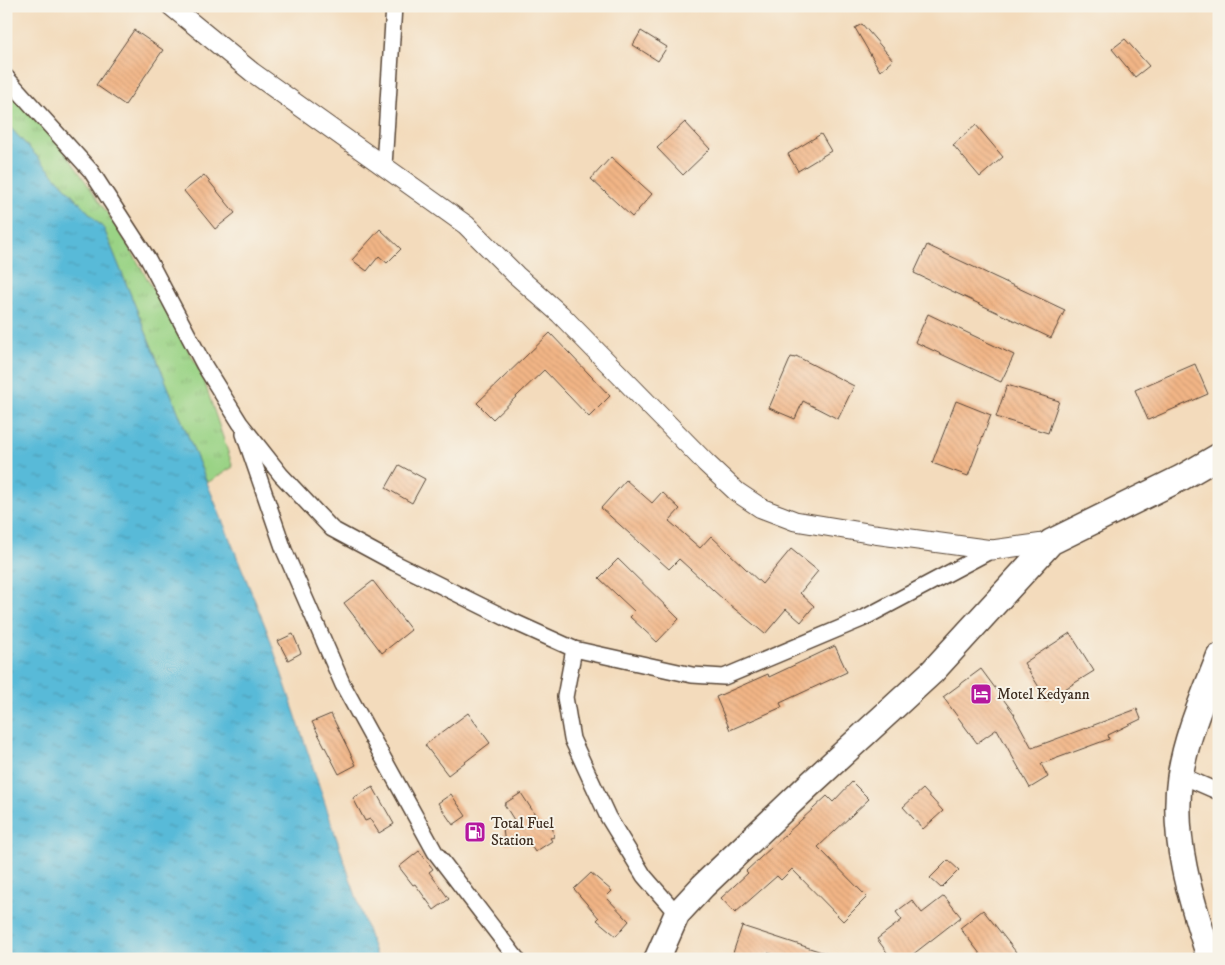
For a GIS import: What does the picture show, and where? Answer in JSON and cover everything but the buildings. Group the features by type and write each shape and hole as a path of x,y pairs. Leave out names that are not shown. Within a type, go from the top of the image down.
{"highway":[{"path":"656,959 677,914 703,886 932,672 1051,542 1181,478 1219,456"},
{"path":"1210,959 1189,892 1181,848 1178,800 1180,775 1193,729 1219,657"}],"street":[{"path":"171,6 252,72 466,225 516,275 560,314 706,464 737,492 760,508 795,521 820,526 992,550 1051,542"},
{"path":"384,166 394,6"},
{"path":"6,77 91,171 148,259 204,365 240,423 281,474 332,529 420,575 574,649 692,675 724,677 862,619 992,550"},
{"path":"240,423 284,550 344,686 435,852 517,959"},
{"path":"574,649 565,697 572,738 608,817 644,876 677,914"},
{"path":"1180,775 1219,792"}],"green space":[{"path":"6,89 57,140 121,233 201,372 233,467 207,483 104,229 6,123"}],"water":[{"path":"6,123 104,229 268,633 377,959 6,959"}],"place":[{"name":"Motel Kedyann","path":"981,694"},
{"name":"Total Fuel Station","path":"475,832"}]}
